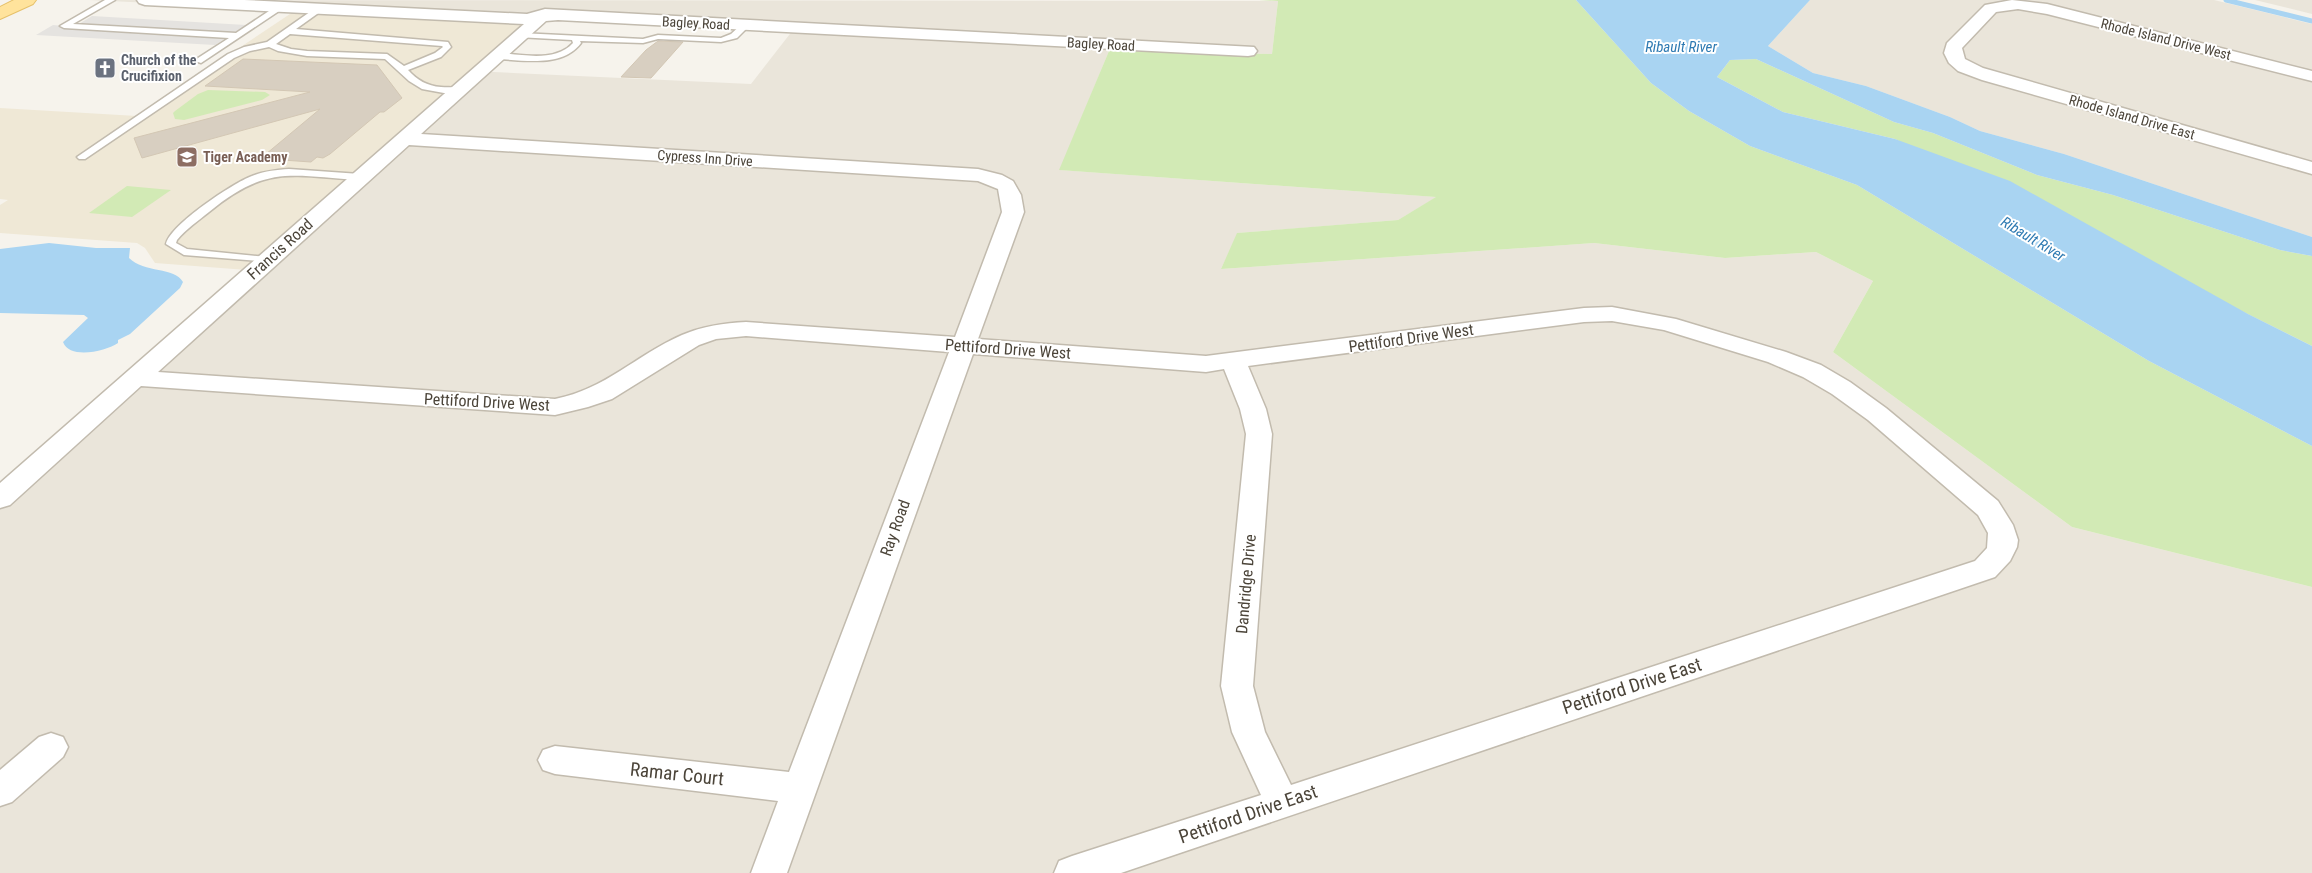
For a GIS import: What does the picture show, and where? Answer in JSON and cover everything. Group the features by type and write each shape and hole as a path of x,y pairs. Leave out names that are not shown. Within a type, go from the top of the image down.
{"main road":[{"path":"0,14 27,0"}],"street":[{"name":"Bagley Road","path":"145,0 527,19 558,15 1248,51"},
{"name":"Francis Road","path":"0,498 560,0"},
{"name":"Rhode Island Drive West","path":"1955,60 1952,53 1953,47 1991,8 2018,4 2047,9 2312,76"},
{"name":"Rhode Island Drive East","path":"1955,60 1964,67 1988,76 2312,168"},
{"name":"Cypress Inn Drive","path":"403,139 978,175 1006,184"},
{"name":"Ray Road","path":"769,873 1013,212 1012,192 1006,184"},
{"name":"Pettiford Drive West","path":"134,378 555,407 579,402 604,392 685,343 705,335 726,330 746,329 1206,364 1234,362 1584,315 1612,314 1668,324 1777,358 1812,372 1841,388 1877,414"},
{"name":"Dandridge Drive","path":"1234,362 1253,409 1259,434 1237,686 1239,709 1246,730 1282,802"},
{"name":"Pettiford Drive East","path":"1072,873 1985,569 1998,558 2005,543 2000,525 1988,508 1877,414"},
{"path":"0,791 51,747"},
{"name":"Ramar Court","path":"554,760 799,788"}],"lane":[{"path":"111,0 64,26 238,36"},
{"path":"201,60 281,7"},
{"path":"82,157 231,56 247,49 270,44 320,9"},
{"path":"520,35 643,41 658,37 721,40 734,36 746,26"},
{"path":"287,31 445,44 447,47 438,55 403,68"},
{"path":"497,56 558,57 576,46 578,42 575,38"},
{"path":"270,44 274,48 293,52 387,57 396,61 419,85 427,88 458,90"},
{"path":"267,260 184,252 171,244 172,239 178,232 234,188 258,177 283,172 360,177"}],"shaded area":[{"path":"89,0 1278,1 1272,54 1109,51 1060,170 1437,197 1398,220 1238,233 1221,269 1594,243 1725,258 1816,252 1873,281 1833,352 2072,527 2312,587 2312,873 0,873 0,487 472,71 751,84 793,30 552,18 296,10"},
{"path":"1810,0 2214,0 2312,24 2312,237 2064,154 1980,131 1950,117 1866,86 1813,73 1768,46"},
{"path":"2255,0 2312,0 2312,14"},
{"name":"Tiger Academy","path":"296,10 527,23 247,270 155,263 145,248 137,243 0,233 0,205 8,200 0,199 0,108 137,116"},
{"path":"92,16 246,25 215,45 36,35 53,25 74,27"}],"green space":[{"path":"1259,0 1576,0 1651,83 1689,111 1750,146 1857,185 2149,361 2312,446 2312,587 2072,527 1833,352 1873,281 1816,252 1725,258 1594,243 1221,269 1237,233 1398,220 1436,197 1059,170 1109,51 1272,54 1278,1"},
{"path":"1756,59 1894,122 1933,133 2037,175 2113,195 2280,250 2312,256 2312,346 1895,139 1783,112 1717,77 1730,60"},
{"path":"208,90 265,92 270,95 262,100 184,120 175,119 173,113 175,111 198,94"},
{"path":"127,186 171,190 132,217 89,213"}],"water":[{"name":"Ribault River","path":"1576,0 1810,0 1768,46 1813,73 1866,86 1950,117 1980,131 2064,154 2312,237 2312,256 2280,250 2113,195 2037,175 1933,133 1894,122 1756,59 1730,60 1717,77 1783,112 1895,139 2010,181 2248,314 2312,346 2312,446 2149,361 1857,185 1750,146 1689,111 1651,83"},
{"path":"49,243 96,248 130,248 129,258 135,263 173,274 183,282 180,288 130,334 118,340 118,343 97,351 73,351 67,348 63,342 88,318 84,315 0,313 0,249"}],"building":[{"path":"658,41 683,42 651,78 621,77 646,50"},
{"path":"243,59 377,65 402,98 384,112 380,112 330,154 323,158 317,157 311,162 268,159 274,155 266,154 320,109 142,158 134,138 310,92 205,86"}],"waterway":[{"path":"2226,0 2312,21"}],"place":[{"name":"Church of the Crucifixion","path":"105,68"},
{"name":"Tiger Academy","path":"187,157"}]}
